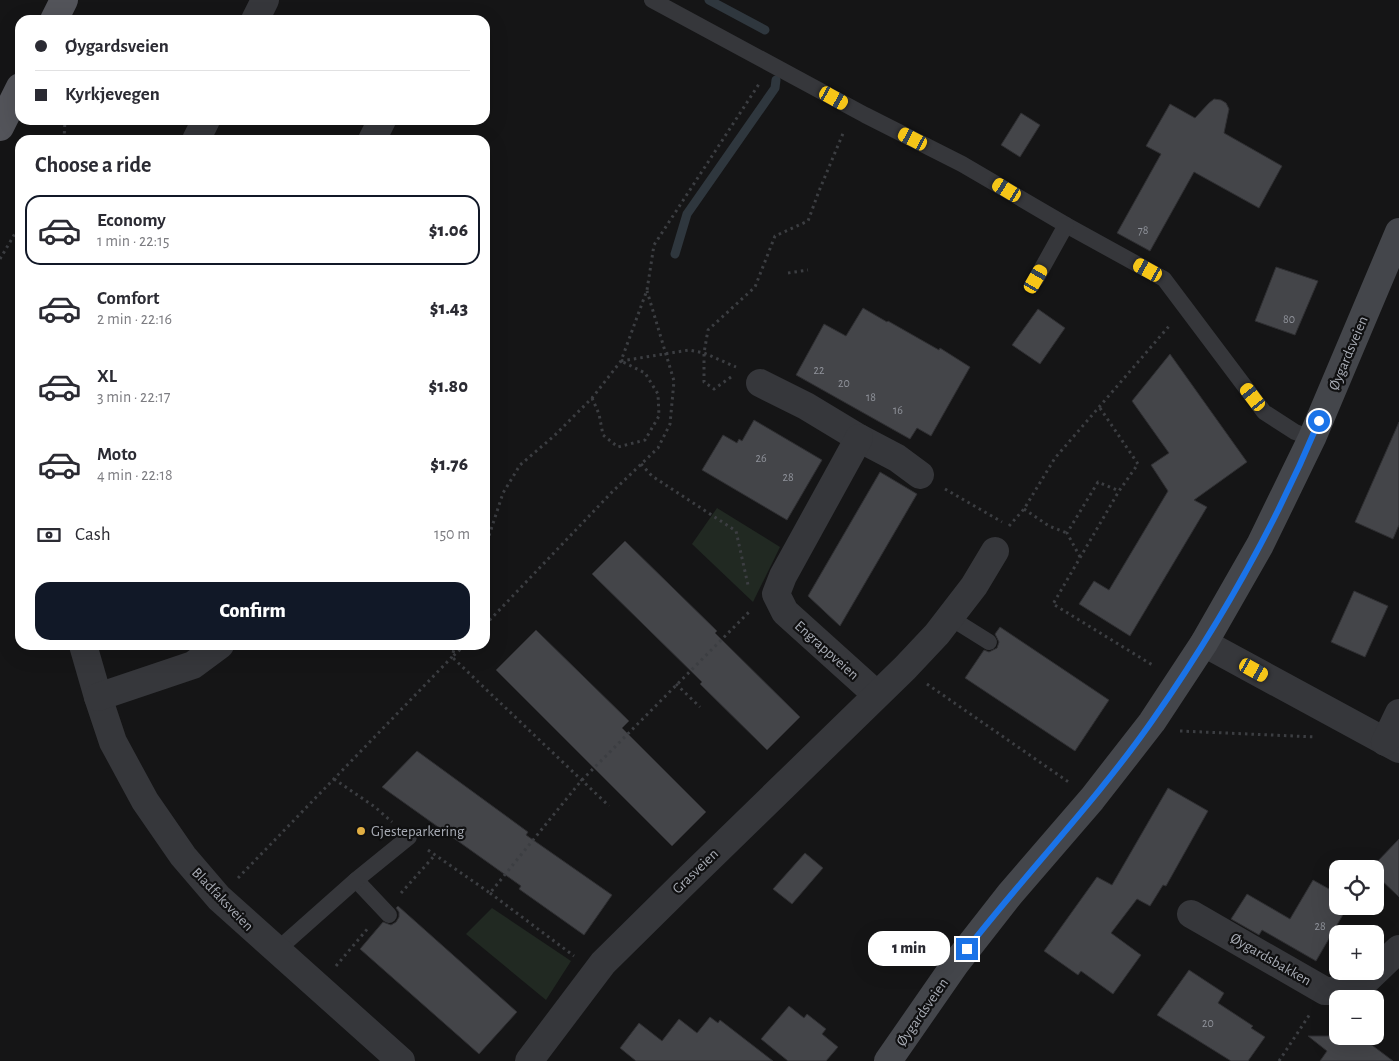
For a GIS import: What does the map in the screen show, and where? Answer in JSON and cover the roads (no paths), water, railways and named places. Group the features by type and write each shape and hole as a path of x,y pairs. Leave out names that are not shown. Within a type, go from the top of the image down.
{"main road":[{"path":"56,15 64,0"},
{"path":"0,127 15,97"}],"street":[{"path":"258,15 265,0"},
{"name":"Øygardsveien","path":"888,1061 956,963 1010,894 1092,799 1152,722 1204,643 1260,545 1312,438 1399,232"},
{"path":"751,376 897,458 930,480"},
{"name":"Engrappveien","path":"859,438 788,568 763,593 876,694"},
{"path":"876,694 937,634 974,586 995,551"},
{"path":"1204,643 1392,746 1399,713"},
{"name":"Bladfaksveien","path":"84,650 113,742 145,801 183,856 219,898 401,1061"},
{"path":"98,697 193,665 213,650"},
{"name":"Grasveien","path":"528,1061 603,964 876,694"},
{"name":"Øygardsbakken","path":"1191,914 1325,991 1348,992 1359,987 1399,949"}],"lane":[{"path":"652,0 865,115 962,164 1066,226 1164,279 1264,412 1294,432 1312,438"},
{"path":"1036,279 1066,226"},
{"path":"949,617 989,642"},
{"path":"276,951 356,880 409,837"},
{"path":"356,880 389,916"}],"waterway":[{"path":"709,0 765,30"},
{"path":"675,254 687,214 775,88 776,80"}],"place":[{"name":"Gjesteparkering","path":"361,831"}]}
